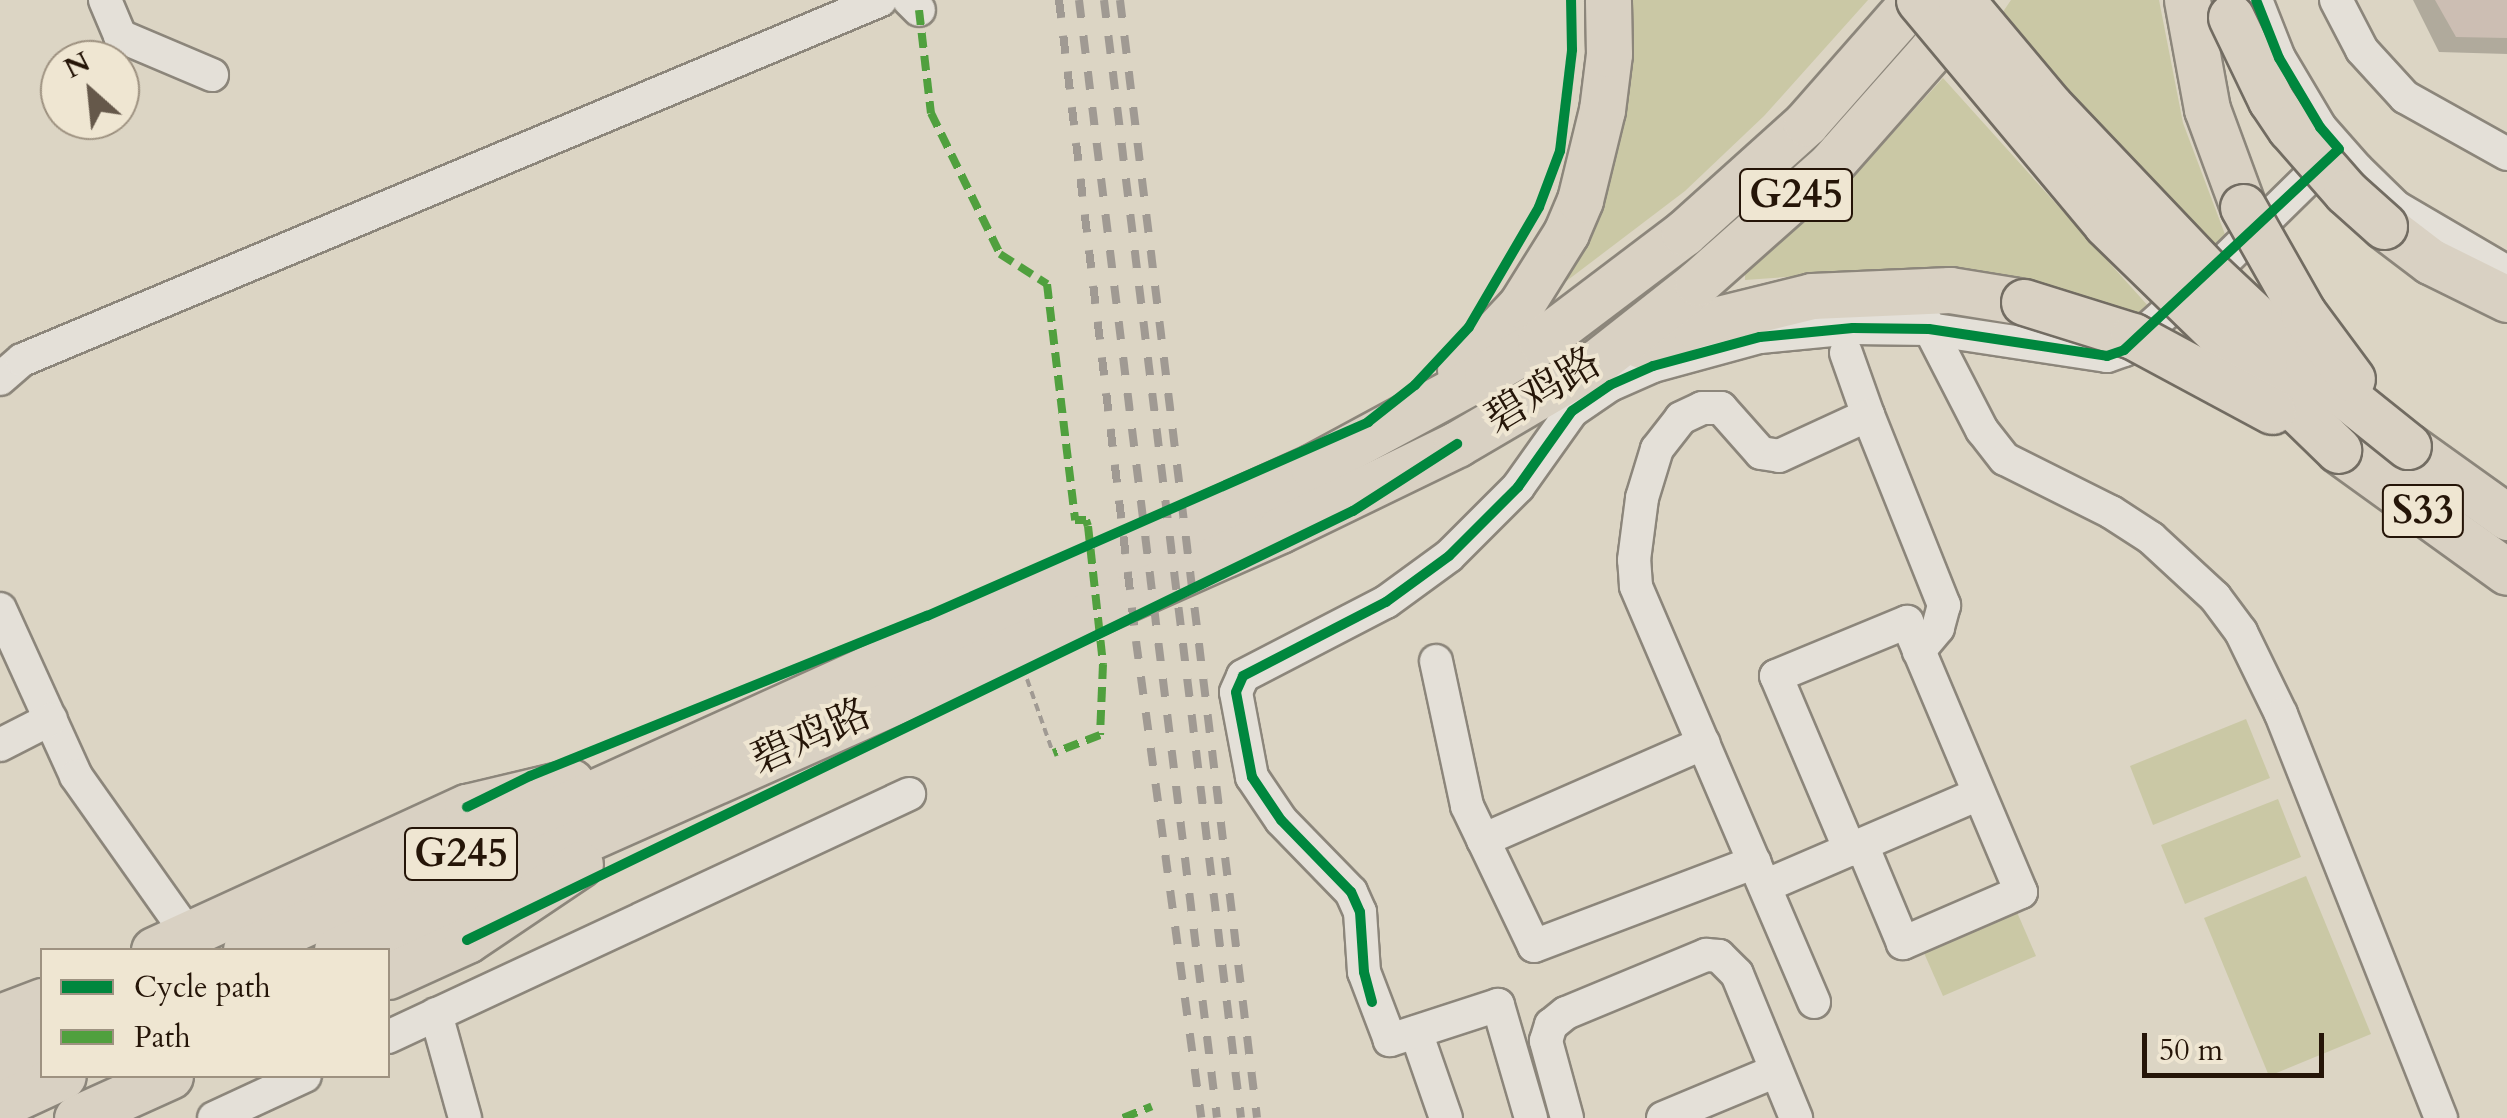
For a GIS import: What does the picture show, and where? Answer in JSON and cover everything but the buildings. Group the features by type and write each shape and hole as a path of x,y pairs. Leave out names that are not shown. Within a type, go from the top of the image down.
{"highway":[{"path":"1407,418 1494,337 1520,305 1566,232 1580,200 1602,110 1609,54 1608,0"},
{"path":"1916,0 2106,224 2338,450"},
{"name":"碧鸡路","path":"683,774 1313,468 1541,341 1684,233 1806,123 1916,0"},
{"path":"1965,0 2050,106 2213,277 2308,366 2408,446"},
{"name":"碧鸡路","path":"683,774 1280,530 1456,444 1597,362 1697,284 1831,164 1931,51 1965,0"},
{"path":"2218,8 2217,141 2271,262 2345,371 2408,446"},
{"path":"2218,8 2271,100 2346,192 2430,261 2507,300"},
{"path":"1597,362 1694,324 1812,296 1920,310 1950,290 2024,302 2101,323 2172,354 2338,450"},
{"name":"S33","path":"2408,446 2507,518"},
{"name":"S33","path":"2338,450 2507,572"},
{"path":"171,942 467,807 683,774"},
{"path":"390,975 467,940 683,774"},
{"name":"G245","path":"251,948 683,774"},
{"name":"G245","path":"341,948 683,774"},
{"path":"0,1017 40,1002"},
{"path":"0,1060 40,1043"},
{"path":"0,1105 60,1078"},
{"path":"78,1118 166,1078"}],"street":[{"path":"105,0 120,36 212,74"},
{"path":"0,378 22,360 881,0"},
{"path":"2336,0 2362,50 2404,97 2507,154"},
{"path":"2218,8 2279,58 2320,128 2396,207 2507,272"},
{"path":"2218,266 2339,149"},
{"path":"1531,1118 1498,1005 1390,1040 1372,1002 1364,972 1360,912 1337,873 1264,800 1245,755 1237,687 1243,676 1386,602 1448,556 1518,487 1572,411 1610,385 1680,357 1920,310 2106,356 2124,350 2169,310"},
{"path":"1920,310 1982,430 2005,458 2111,512 2151,538 2216,598 2241,632 2281,714 2440,1118"},
{"path":"1846,353 1944,605 1938,628 1919,651"},
{"path":"1680,357 1702,408"},
{"path":"1814,1002 1636,586 1634,560 1642,498 1657,449 1681,418 1702,408 1721,408 1761,454 1778,456 1868,415"},
{"path":"0,610 76,776 171,942"},
{"path":"1906,622 1980,794 2020,892 1903,942 1776,676 1906,622"},
{"path":"1436,660 1467,806 1534,946 1856,847 1980,794"},
{"path":"0,744 50,719"},
{"path":"1483,840 1704,743"},
{"path":"390,1036 909,794"},
{"path":"1567,1118 1546,1041 1551,1025 1566,1013 1706,954 1718,956 1737,974 1796,1118"},
{"path":"436,1014 465,1118"},
{"path":"1416,1032 1446,1118"},
{"path":"1663,1118 1776,1070"},
{"path":"214,1118 301,1078"}],"path":[{"path":"1008,678 1026,669 1029,691 1053,753"}],"shaded area":[{"path":"1619,0 1868,0 1764,116 1685,191 1556,289"},
{"path":"2011,0 2159,0 2183,123 2229,245 2203,267 1992,28"},
{"path":"1943,78 2150,308 2127,329 1841,273 1745,280 1745,273 1849,181"},
{"path":"2246,719 2270,778 2153,825 2130,766"},
{"path":"2278,799 2301,857 2185,904 2161,845"},
{"path":"2306,876 2371,1034 2269,1076 2204,918"},
{"path":"2013,903 2036,956 1943,996 1920,944"}],"railway":[{"path":"1059,0 1136,641 1201,1118"},
{"path":"1079,0 1217,1118"},
{"path":"1104,0 1241,1118"},
{"path":"1120,0 1257,1118"}],"marked path":[{"path":"919,10 931,113 1000,254 1047,284 1075,520 1086,520 1088,526 1103,664 1100,735 1053,753"},
{"path":"1123,1118 1152,1106"}],"cycle path":[{"path":"467,807 530,776 927,616 1368,422 1415,385 1469,327 1539,207 1560,151 1572,50 1571,0"},
{"path":"1372,1002 1364,972 1360,912 1351,892 1281,820 1252,777 1236,692 1243,676 1386,602 1449,556 1518,487 1572,411 1610,385 1653,366 1760,337 1853,328 1929,329 2107,356 2124,350 2339,149 2320,127 2279,58 2256,0"},
{"path":"467,940 1353,511 1457,444"}]}
